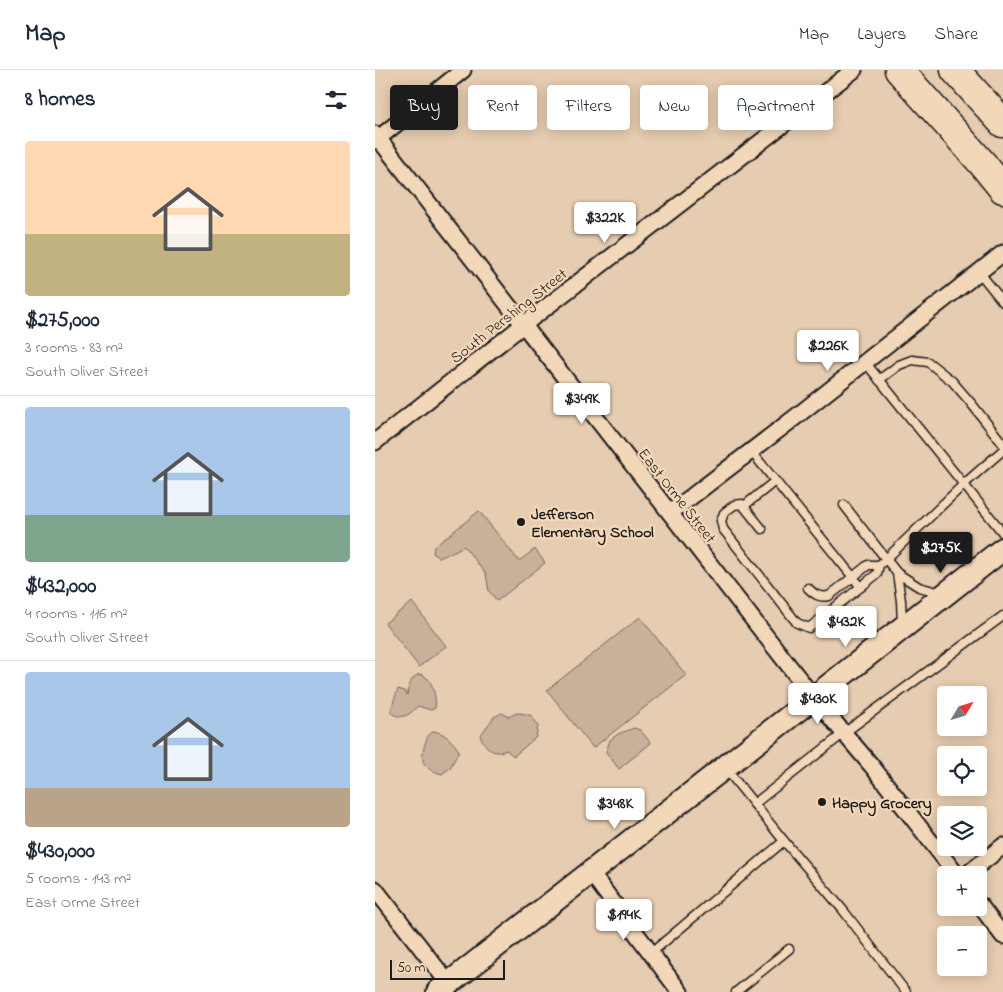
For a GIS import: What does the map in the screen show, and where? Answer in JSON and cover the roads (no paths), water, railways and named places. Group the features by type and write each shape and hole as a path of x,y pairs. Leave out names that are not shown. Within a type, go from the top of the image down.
{"highway":[{"path":"899,70 1003,189"},
{"path":"955,70 1003,123"}],"main road":[{"path":"447,989 1003,548"}],"street":[{"path":"376,137 463,70"},
{"name":"South Pershing Street","path":"375,442 523,325 854,70"},
{"name":"East Orme Street","path":"376,137 814,698 871,765 950,866"},
{"path":"670,514 1003,253"},
{"path":"977,866 1003,846"},
{"path":"591,873 680,992"},
{"path":"375,889 447,989"},
{"path":"987,915 1003,936"}],"lane":[{"path":"979,272 1003,302"},
{"path":"879,380 899,366 912,360 928,362 952,381 1003,444"},
{"path":"865,362 1003,533"},
{"path":"762,529 742,504 734,505 724,513 721,521 723,529 797,623 809,628 877,574 879,565 964,484 1003,450"},
{"path":"751,451 861,587"},
{"path":"744,506 775,481"},
{"path":"845,505 897,573 919,587 945,594"},
{"path":"808,588 814,594 823,598 829,596 868,565 879,565"},
{"path":"897,573 902,628"},
{"path":"753,804 1003,616"},
{"path":"725,768 843,910 905,992"},
{"path":"651,953 784,841"},
{"path":"736,992 789,949"}],"place":[{"name":"Jefferson Elementary School","path":"521,522"},
{"name":"Happy Grocery","path":"822,802"}]}
